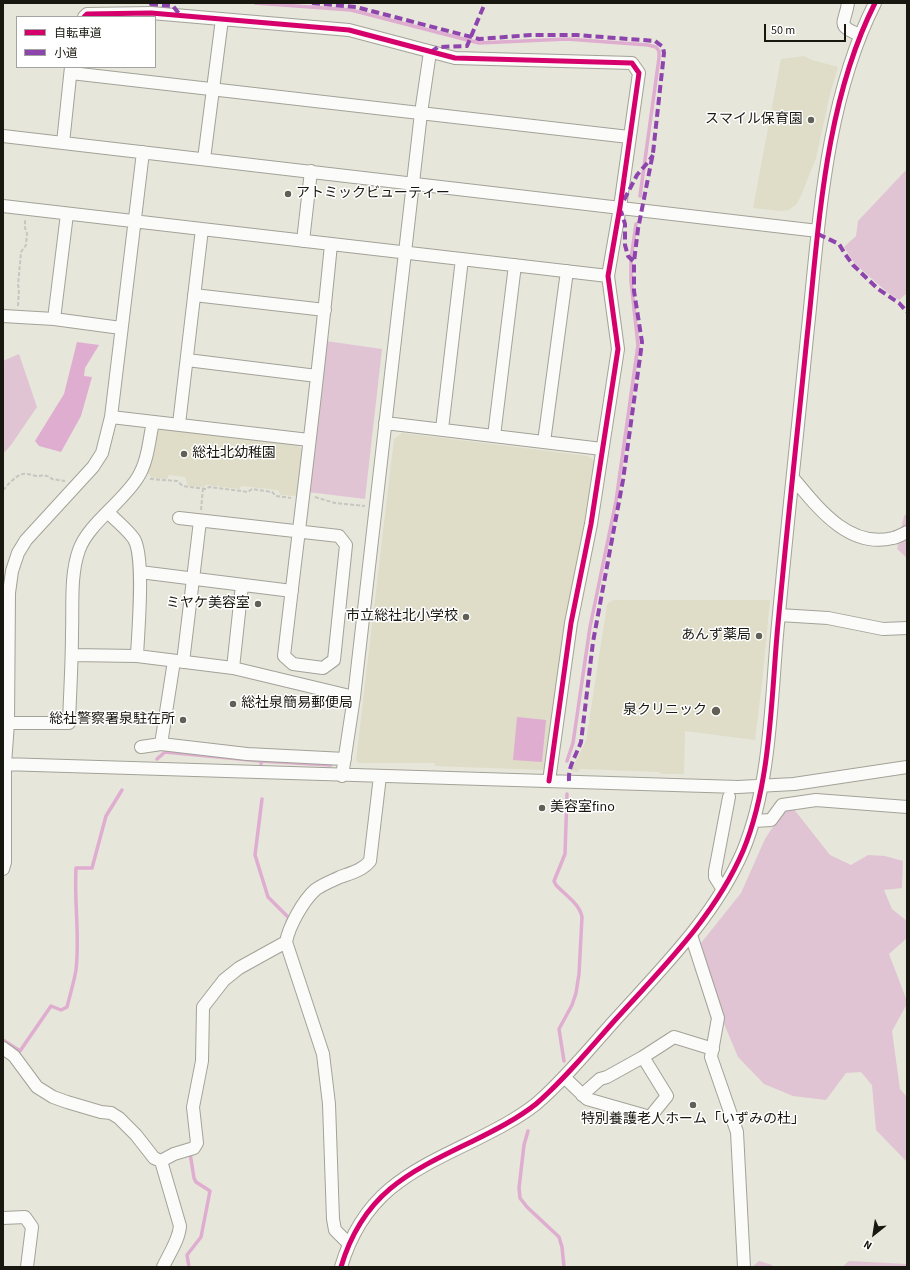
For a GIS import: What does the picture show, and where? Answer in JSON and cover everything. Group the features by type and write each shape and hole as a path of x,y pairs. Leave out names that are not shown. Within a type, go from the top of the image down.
{"street":[{"path":"848,3 843,21 844,26 860,35"},
{"path":"342,1267 349,1244 358,1226 374,1205 393,1186 419,1168 495,1130 521,1115 564,1077 691,935 735,866 754,821 765,762 818,231 829,151 837,111 849,69 860,35 875,3"},
{"path":"85,16 87,14 151,13 349,30 455,58 632,63 639,73 620,207 608,276 618,349 591,524 571,623 549,781"},
{"path":"204,159 222,19"},
{"path":"342,776 354,697 421,113 430,52"},
{"path":"63,143 71,70 213,90 630,137"},
{"path":"3,136 818,231"},
{"path":"3,869 5,862 4,764 8,723 9,593 12,571 18,553 26,540 93,467 102,453 111,417 143,152"},
{"path":"303,241 311,171"},
{"path":"3,206 608,276"},
{"path":"54,319 67,214"},
{"path":"179,424 202,229"},
{"path":"179,518 200,521 298,532 338,536 346,545 334,660 323,668 293,664 284,656 292,591 298,532 302,498 325,310 331,244"},
{"path":"442,429 462,259"},
{"path":"494,436 515,265"},
{"path":"544,442 566,271"},
{"path":"194,295 325,310"},
{"path":"3,316 54,319 121,328"},
{"path":"187,360 317,376"},
{"path":"111,417 309,440"},
{"path":"8,723 69,723 73,591 75,564 79,549 88,535 126,493 138,476 146,458 153,422"},
{"path":"385,423 602,449"},
{"path":"793,478 810,499 840,528 857,536 875,540 894,538 907,532"},
{"path":"108,512 134,539 138,550 140,572 137,656"},
{"path":"161,744 179,661 193,578 200,521"},
{"path":"140,572 292,591"},
{"path":"232,668 242,585"},
{"path":"779,615 828,618 883,629 907,628"},
{"path":"72,655 137,656 232,668 354,697"},
{"path":"140,747 161,744 208,759 342,776 730,787 761,787 794,784 907,767"},
{"path":"4,764 208,759 247,754 345,759"},
{"path":"349,1244 335,1230 333,1219 329,1104 323,1054 286,942 290,930 302,908 315,891 324,884 358,870 367,865 370,861 380,776"},
{"path":"722,888 715,877 715,871 729,797"},
{"path":"754,821 771,820 782,805 816,800 907,807"},
{"path":"691,935 718,1018 711,1058 737,1132 744,1267"},
{"path":"161,1161 174,1154 194,1148 197,1143 193,1107 202,1061 203,1007 224,980 239,968 286,942"},
{"path":"582,1095 600,1079 607,1078 644,1057 674,1037 713,1049"},
{"path":"3,1048 14,1056 37,1087 53,1097 115,1116 136,1135 154,1158 161,1161"},
{"path":"564,1077 587,1099 650,1117 666,1096 644,1057"},
{"path":"161,1161 180,1226 174,1244 163,1267"},
{"path":"3,1218 25,1217 32,1227 27,1267"}],"path":[{"path":"18,310 18,285 21,252 26,245 27,233 24,228 26,221 24,218 26,209"},
{"path":"3,490 18,476 23,474 40,477 43,475 52,479 65,481"},
{"path":"138,476 148,477 150,479 177,481 183,486 206,489 209,487 248,492 252,489 272,492 276,496 302,498 314,497 369,507"},
{"path":"200,521 204,488"}],"shaded area":[{"path":"804,56 812,60 838,67 830,94 816,158 796,205 788,210 781,211 753,208 781,59"},
{"path":"907,169 907,293 899,300 887,292 855,264 844,247 856,236 858,221"},
{"path":"326,341 382,349 365,499 308,492"},
{"path":"77,342 99,345 85,368 84,376 92,377 81,416 61,452 39,446 35,441 64,394"},
{"path":"19,354 37,407 11,445 3,454 3,361"},
{"path":"160,429 298,445 302,450 297,496 281,495 278,490 241,486 240,489 206,485 204,487 188,486 185,477 169,475 167,479 151,478 150,474 144,474 156,433"},
{"path":"402,433 588,456 596,462 569,604 548,764 542,770 435,766 435,763 359,763 356,760 394,439"},
{"path":"907,513 907,558 897,549 904,516"},
{"path":"614,600 770,600 755,740 685,731 684,774 580,769 578,772 571,771 586,741 607,605 609,602"},
{"path":"517,717 546,720 542,762 513,760"},
{"path":"793,808 830,855 851,865 868,855 885,856 903,861 902,888 884,890 892,909 907,921 907,938 889,954 907,1001 907,1004 892,1031 900,1089 907,1097 907,1162 876,1130 872,1085 861,1072 846,1073 826,1100 793,1096 764,1084 738,1057 722,1019 701,943 741,893 765,839 784,810"},
{"path":"759,1261 772,1265 773,1267 752,1267"},
{"path":"849,1261 907,1264 907,1267 842,1267"}],"waterway":[{"path":"255,3 351,10 479,43 567,39 648,45 656,47 659,51 659,58 640,196"},
{"path":"567,761 573,743 590,627 616,501 638,345 631,281 631,259 636,224"},
{"path":"157,759 165,752 261,761"},
{"path":"261,764 261,761 331,765"},
{"path":"3,1040 20,1051 51,1006 61,1010 67,1007 75,975 77,957 76,868 92,868 106,816 122,790"},
{"path":"564,1061 559,1029 572,1005 576,993 579,974 582,917 581,912 575,904 556,885 554,881 565,854 567,794"},
{"path":"262,799 255,855 268,897 289,918 287,922"},
{"path":"528,1131 524,1145 519,1188 520,1198 527,1207 559,1237 562,1247 564,1267"},
{"path":"189,1267 187,1255 201,1237 210,1191 196,1182 194,1178 191,1153"}],"marked path":[{"path":"151,3 173,6 180,15"},
{"path":"312,3 356,7 479,39 531,35 576,35 655,41 663,47 664,53 653,153 638,229 634,262"},
{"path":"431,52 438,47 467,46 485,3"},
{"path":"624,200 637,175 653,155"},
{"path":"569,781 571,766 581,742 593,642 623,480 642,342 634,291 634,262 628,256 625,245 625,224 621,211"},
{"path":"818,234 839,244 853,265 878,289 899,303 907,312"}],"cycle path":[{"path":"341,1267 350,1242 362,1220 391,1188 428,1163 514,1119 536,1104 557,1084 687,940 718,897 743,851 759,800 768,745 788,524 820,210 826,167 834,124 845,82 858,42 875,3"},
{"path":"85,16 87,14 151,13 349,30 455,58 632,63 639,73 620,207 608,276 618,349 591,524 571,623 549,781"}],"place":[{"name":"スマイル保育園","path":"811,120"},
{"name":"アトミックビューティー","path":"288,194"},
{"name":"総社北幼稚園","path":"184,454"},
{"name":"ミヤケ美容室","path":"258,604"},
{"name":"市立総社北小学校","path":"466,617"},
{"name":"あんず薬局","path":"759,636"},
{"name":"総社泉簡易郵便局","path":"233,704"},
{"name":"泉クリニック","path":"716,711"},
{"name":"総社警察署泉駐在所","path":"183,720"},
{"name":"美容室fino","path":"542,808"},
{"name":"特別養護老人ホーム「いずみの杜」","path":"693,1105"}]}
